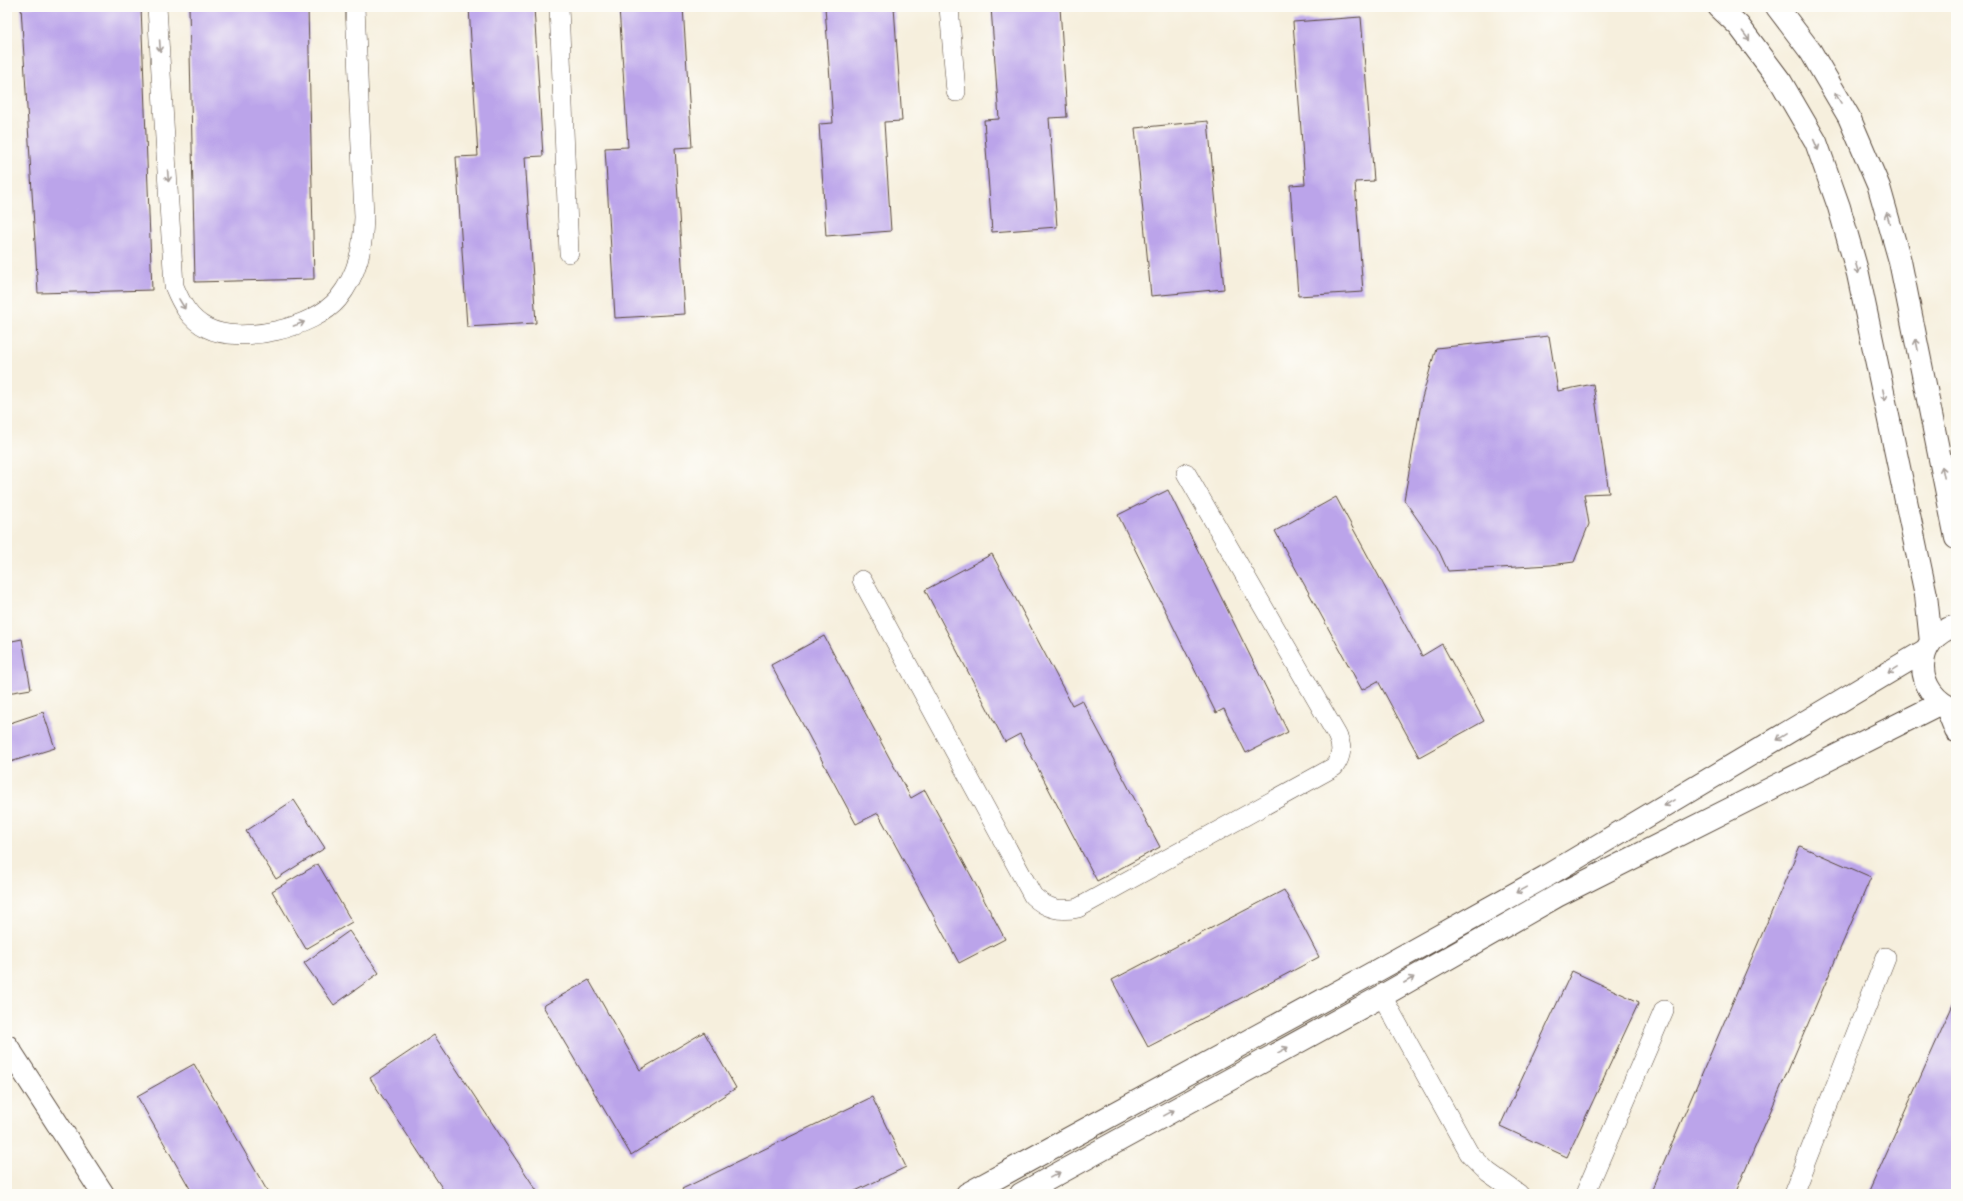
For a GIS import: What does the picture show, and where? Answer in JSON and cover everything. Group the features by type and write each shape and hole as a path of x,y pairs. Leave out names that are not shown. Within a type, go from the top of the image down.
{"street":[{"path":"1719,7 1738,26 1780,82 1816,142 1839,207 1858,274 1926,595 1929,646"},
{"path":"1777,7 1811,52 1849,117 1879,187 1900,261 1956,538"},
{"path":"1956,626 1949,628 1938,635 1929,646 1923,662 1923,674 1926,685 1932,695 1948,706 1956,731"},
{"path":"967,1194 1369,975 1545,877 1929,646"},
{"path":"1021,1194 1382,996 1557,896 1948,706"},
{"path":"1545,877 1557,896"},
{"path":"1369,975 1382,996"},
{"path":"7,1046 103,1194"},
{"path":"1096,1123 1110,1145"}],"lane":[{"path":"157,7 174,286 181,303 192,318 206,328 223,334 242,334 281,330 302,324 320,314 337,301 349,284 359,264 363,244 364,217 355,7"},
{"path":"559,7 569,253"},
{"path":"949,7 956,92"},
{"path":"862,580 1034,896 1042,904 1054,909 1066,911 1078,908 1334,767 1340,760 1342,751 1337,735 1186,473"},
{"path":"1793,1194 1886,957"},
{"path":"1382,996 1469,1153 1488,1172 1519,1194"},
{"path":"1585,1194 1664,1010"}],"building":[{"path":"21,7 141,7 152,290 38,293"},
{"path":"189,7 308,7 314,279 195,282"},
{"path":"469,7 534,7 543,156 525,157 536,323 467,327 456,157 478,156"},
{"path":"619,7 683,7 692,147 675,148 685,314 615,318 605,148 628,147"},
{"path":"825,7 894,7 902,121 884,122 891,231 826,236 819,124 833,123"},
{"path":"991,7 1060,7 1067,117 1049,118 1057,227 992,232 984,120 999,119"},
{"path":"1361,17 1374,181 1355,182 1363,292 1298,296 1290,185 1305,184 1293,22"},
{"path":"1208,121 1224,289 1151,296 1135,128"},
{"path":"1549,336 1558,391 1593,384 1609,493 1584,494 1589,524 1574,562 1551,565 1448,571 1437,547 1404,500 1422,398 1436,348"},
{"path":"1168,490 1288,732 1246,753 1224,709 1216,713 1118,515"},
{"path":"1336,497 1422,656 1442,644 1484,721 1419,757 1378,681 1362,690 1275,531"},
{"path":"992,554 1072,705 1082,700 1160,847 1097,881 1020,734 1005,742 925,590"},
{"path":"824,636 911,798 925,790 1005,939 959,963 878,813 856,824 771,665"},
{"path":"22,639 31,689 7,693 7,642"},
{"path":"43,712 55,748 7,763 7,724"},
{"path":"294,800 325,848 276,879 246,831"},
{"path":"1800,846 1871,877 1735,1194 1650,1194"},
{"path":"318,864 352,922 306,949 272,891"},
{"path":"1284,890 1319,957 1148,1047 1112,980"},
{"path":"349,931 379,973 334,1005 304,963"},
{"path":"1572,971 1639,1002 1567,1157 1500,1126"},
{"path":"589,980 640,1070 704,1032 736,1088 631,1155 543,1006"},
{"path":"1955,1000 1956,1187 1953,1194 1868,1194"},
{"path":"434,1035 537,1191 532,1194 446,1194 370,1078"},
{"path":"194,1064 269,1194 193,1194 137,1096"},
{"path":"872,1097 906,1167 849,1194 685,1194 682,1189"}]}
